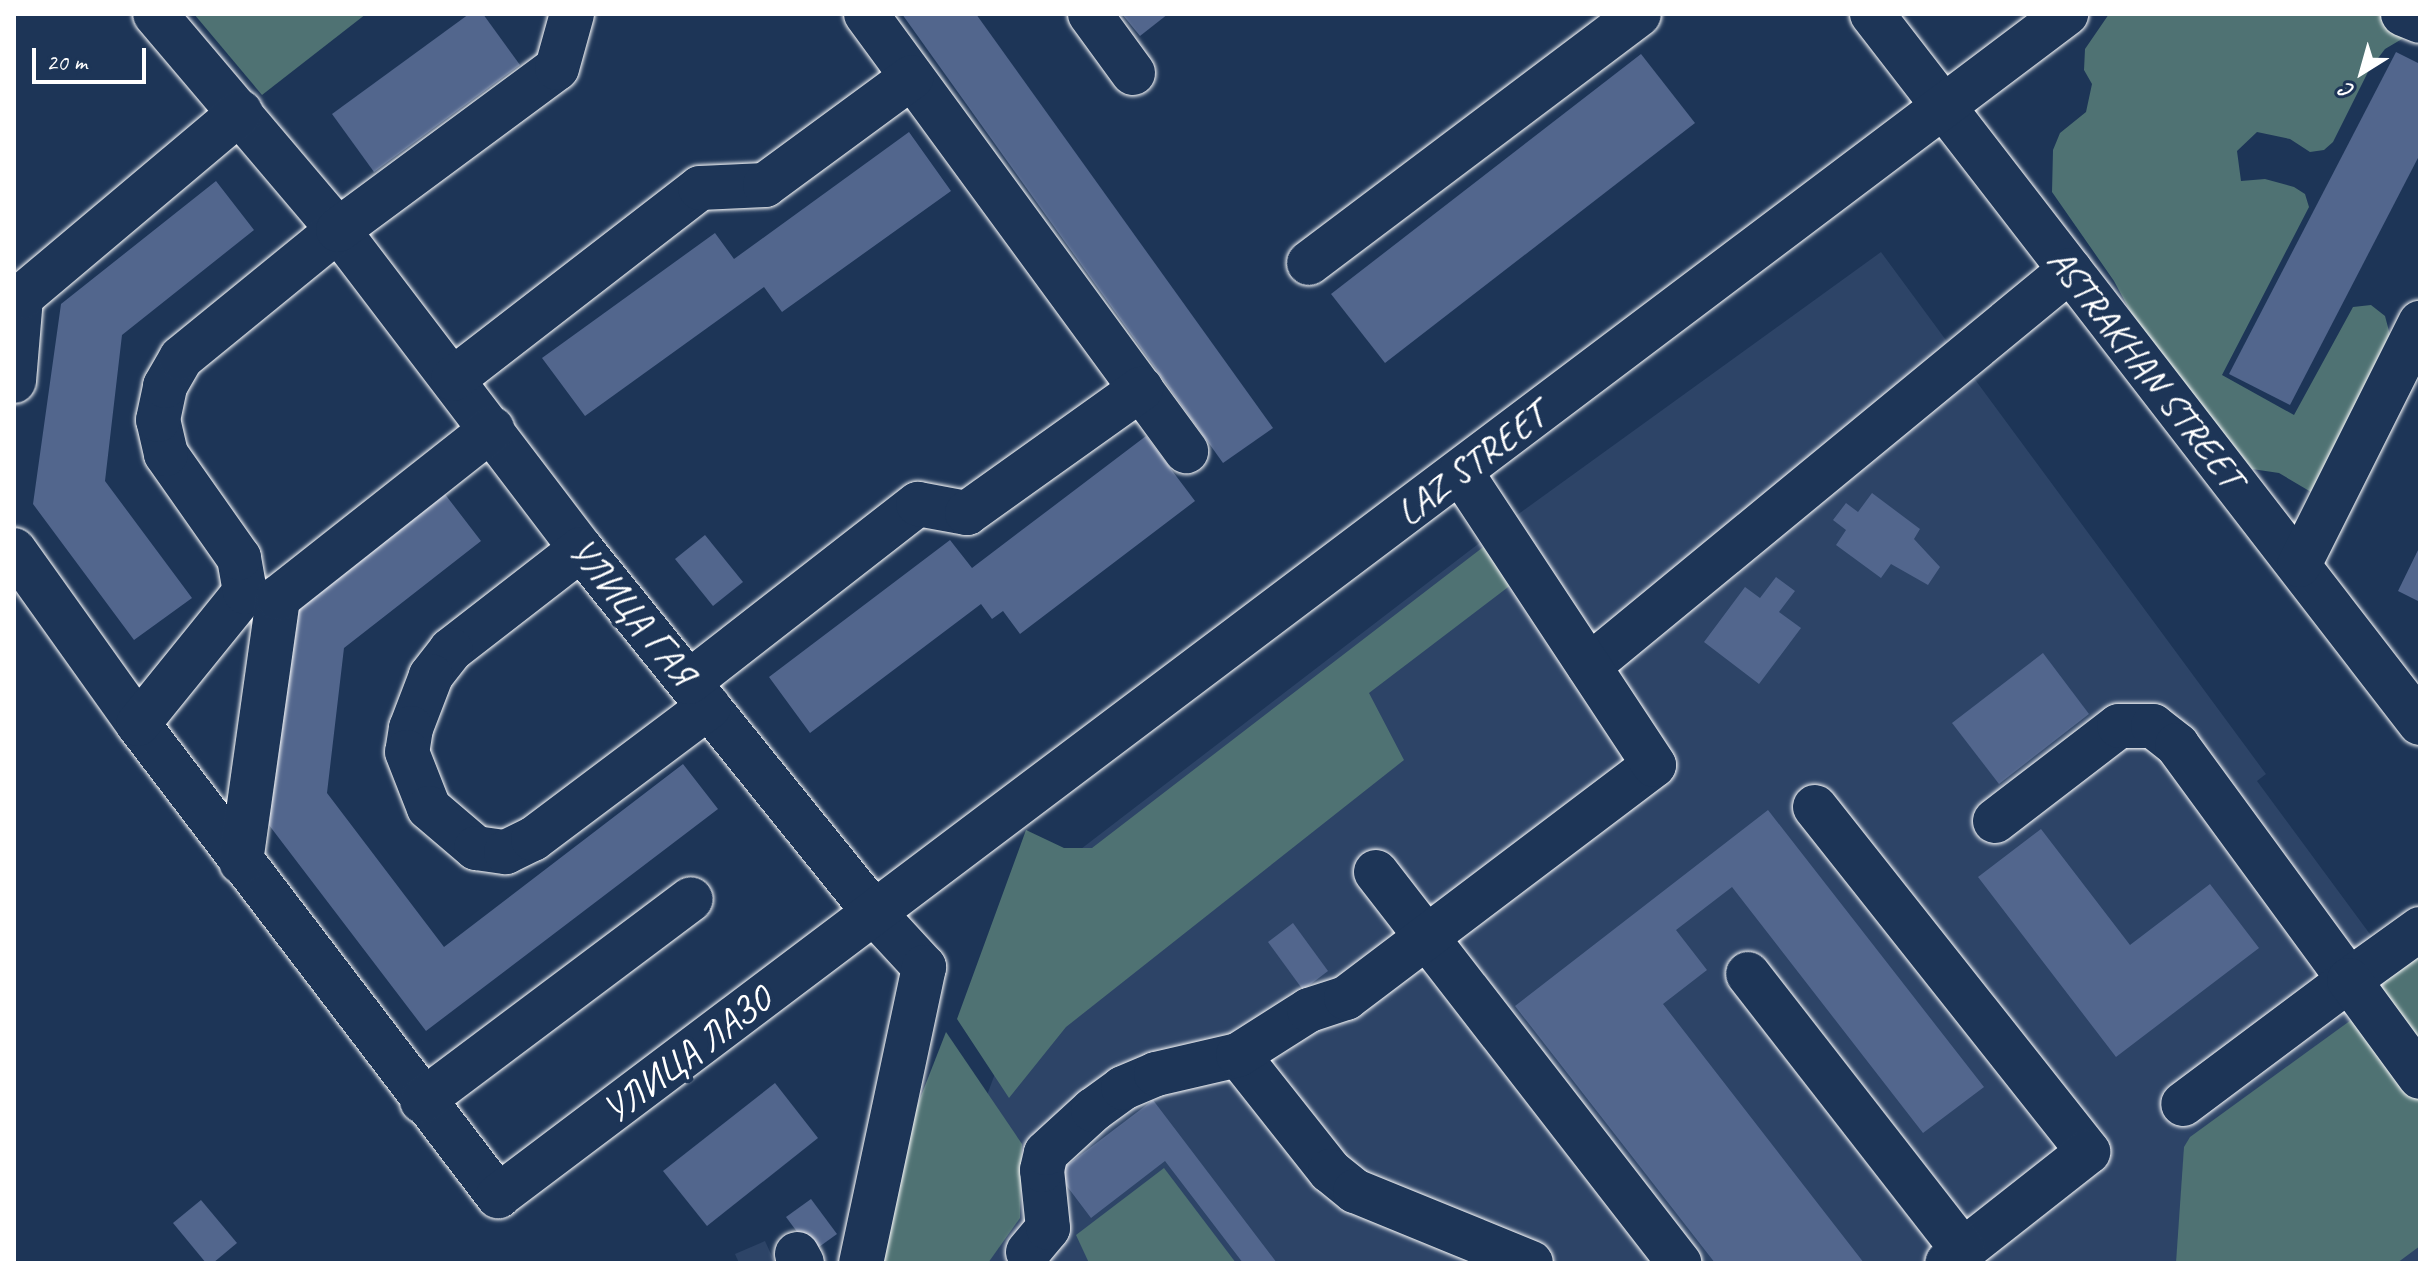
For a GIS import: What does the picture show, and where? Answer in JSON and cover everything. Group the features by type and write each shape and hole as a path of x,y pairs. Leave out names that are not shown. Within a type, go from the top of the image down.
{"street":[{"name":"УЛИЦА ГАЯ","path":"155,14 338,230 581,549 876,915 924,967 859,1261"},
{"path":"138,724 245,592 239,558 166,454 158,420 165,386 181,358 338,230 557,68 572,14"},
{"path":"866,14 1186,451"},
{"path":"1090,14 1133,73"},
{"path":"1309,263 1639,14"},
{"name":"ASTRAKHAN STREET","path":"1872,14 2420,723"},
{"name":"LAZ STREET","path":"876,915 2066,14"},
{"path":"2403,14 2420,21"},
{"path":"453,379 700,188 765,185 912,77"},
{"path":"14,381 21,297 241,112"},
{"path":"1589,666 2070,270"},
{"path":"2299,565 2420,323"},
{"path":"581,549 451,650 431,676 411,728 407,752 429,808 476,848 506,852 533,839 918,504 967,513 1141,389"},
{"path":"241,862 278,598 492,429"},
{"path":"1032,1259 1048,1228 1042,1170 1046,1153 1063,1134 1123,1088 1156,1074 1238,1055 1309,1010 1346,998 1654,765 1461,472"},
{"path":"14,550 138,724 422,1101 691,899"},
{"path":"1995,821 2119,726 2153,726 2177,745 2420,1077"},
{"path":"1748,974 1955,1256 2088,1152 1815,807"},
{"path":"1376,872 1679,1263"},
{"name":"УЛИЦА ЛАЗО","path":"422,1101 498,1196 876,915"},
{"path":"2183,1104 2420,929"},
{"path":"1238,1055 1330,1171 1355,1191 1531,1263"}],"shaded area":[{"path":"1881,252 2266,774 2257,781 2420,1002 2420,1263 969,1263 939,1225 1077,852 1499,528"},
{"path":"765,1241 775,1263 739,1263 735,1254"}],"green space":[{"path":"194,14 366,14 262,95"},
{"path":"2109,14 2379,14 2401,24 2407,36 2385,49 2369,70 2333,142 2324,150 2310,152 2290,139 2257,132 2237,151 2241,181 2265,179 2294,187 2305,194 2309,207 2222,375 2294,415 2353,307 2371,305 2385,316 2394,350 2329,495 2311,492 2279,473 2252,469 2137,324 2114,281 2052,192 2053,150 2060,133 2086,112 2092,84 2084,70 2085,49"},
{"path":"1495,538 1524,575 1369,693 1404,760 1066,1027 1009,1098 957,1019 1026,830 1064,848 1092,848"},
{"path":"2420,944 2420,1055 2381,992 2384,979"},
{"path":"2358,1015 2420,1097 2420,1246 2397,1263 2176,1263 2184,1147 2190,1137"},
{"path":"946,1032 1022,1144 1020,1218 988,1263 883,1263 903,1142"},
{"path":"1164,1168 1236,1263 1089,1263 1076,1235"}],"building":[{"path":"469,14 483,14 520,65 374,172 332,114"},
{"path":"902,14 976,14 1273,428 1223,463"},
{"path":"1122,14 1168,14 1140,36"},
{"path":"2396,52 2420,64 2420,154 2290,405 2229,374"},
{"path":"1641,54 1695,123 1385,363 1331,294"},
{"path":"909,132 951,191 782,312 764,287 585,416 542,358 715,233 734,259"},
{"path":"216,181 254,230 122,335 105,481 192,598 134,640 33,504 61,304"},
{"path":"1146,436 1195,501 1020,634 1003,611 992,619 981,604 810,733 769,677 950,540 972,568"},
{"path":"441,489 481,541 344,648 327,793 444,947 683,764 718,809 426,1031 256,808 284,612"},
{"path":"1872,493 1920,529 1914,539 1940,567 1928,585 1891,564 1881,578 1836,545 1846,530 1833,520 1846,503 1858,512"},
{"path":"705,535 743,582 713,606 675,559"},
{"path":"2420,546 2420,602 2398,591"},
{"path":"1776,577 1795,591 1779,612 1801,628 1759,684 1704,642 1745,587 1760,598"},
{"path":"2043,653 2089,714 1999,784 1952,723"},
{"path":"1768,810 1984,1087 1923,1133 1732,887 1676,930 1707,970 1663,1004 1864,1263 1715,1263 1515,1006"},
{"path":"2041,829 2130,945 2210,884 2259,948 2116,1057 1978,877"},
{"path":"1293,923 1328,971 1303,990 1268,942"},
{"path":"775,1083 818,1138 707,1226 663,1171"},
{"path":"1153,1100 1277,1263 1243,1263 1165,1161 1091,1218 1057,1173"},
{"path":"811,1199 837,1234 812,1252 786,1217"},
{"path":"201,1200 237,1243 213,1263 206,1263 173,1223"}]}
